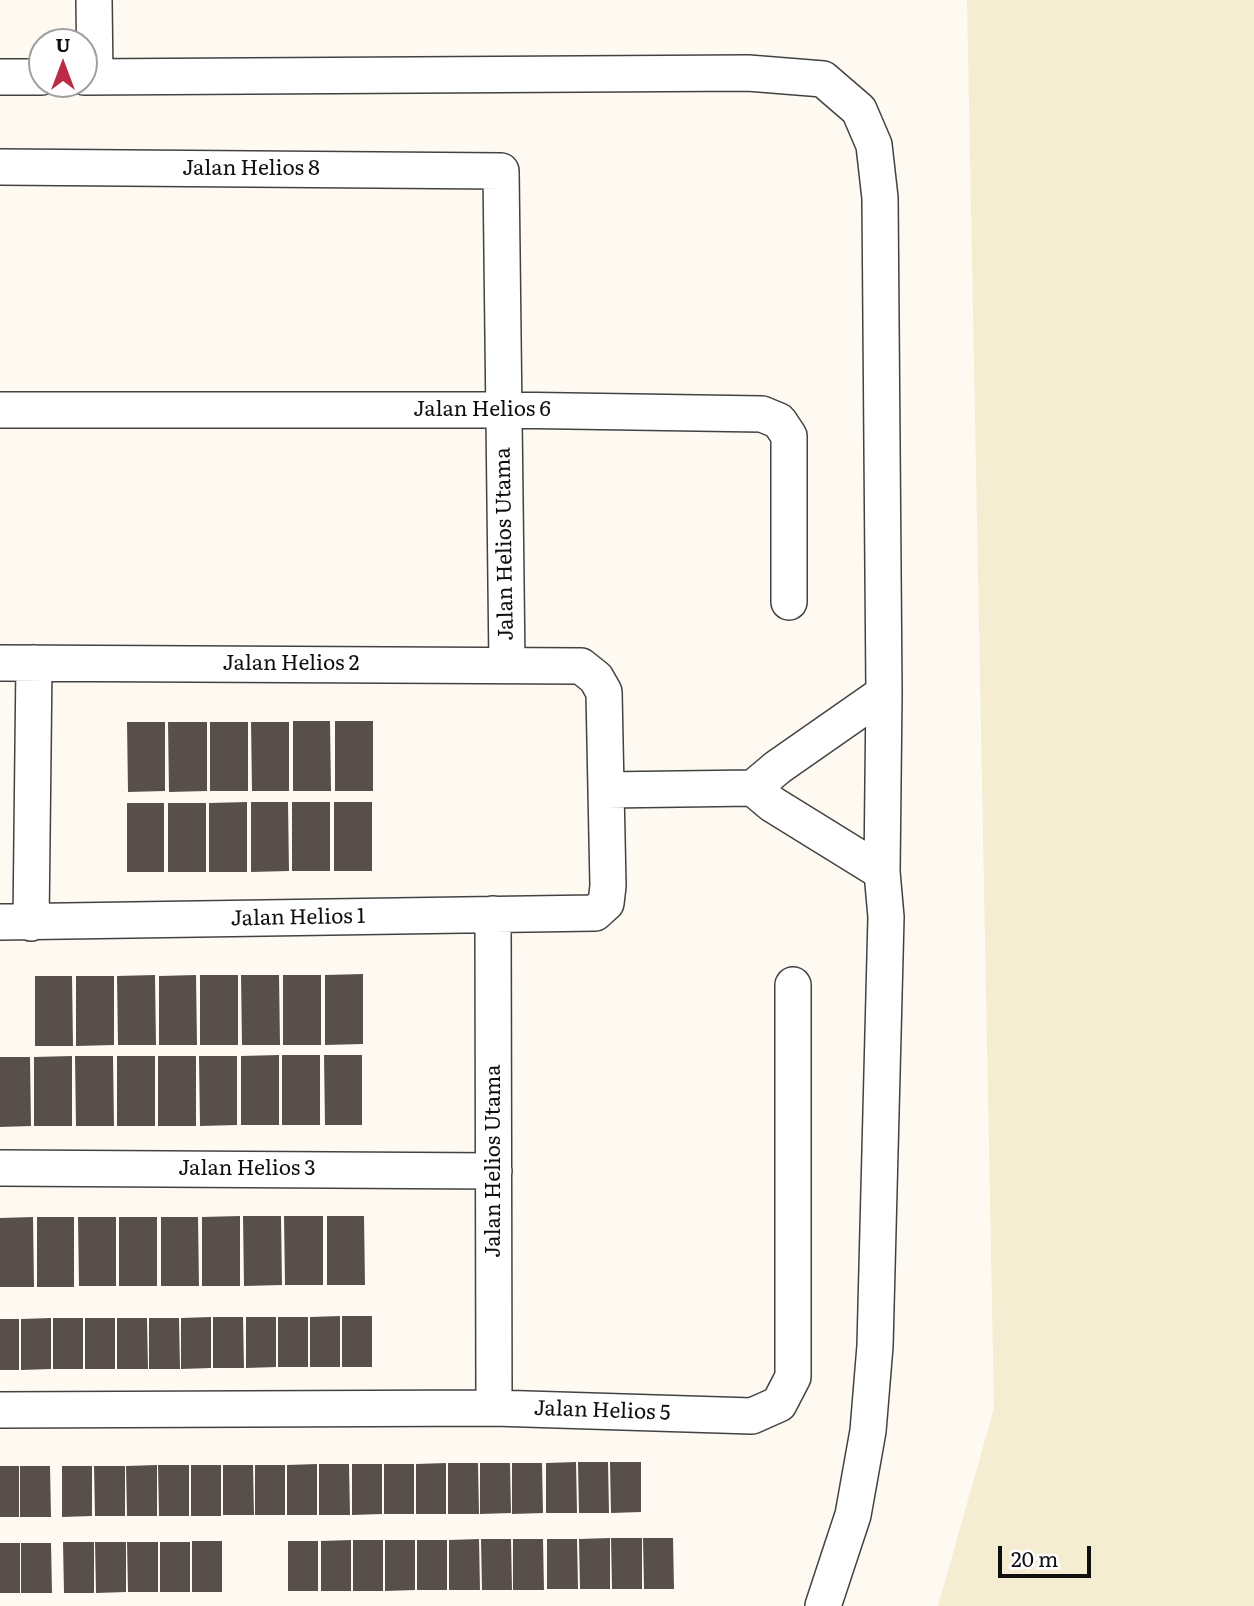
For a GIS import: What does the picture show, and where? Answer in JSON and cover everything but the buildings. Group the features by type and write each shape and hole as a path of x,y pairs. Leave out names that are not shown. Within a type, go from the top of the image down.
{"street":[{"path":"93,28 94,0"},
{"path":"98,77 748,73 823,79 859,110 874,145 880,198 884,693 882,872 886,918 875,1346 868,1430 853,1515 823,1606"},
{"path":"0,77 28,77"},
{"name":"Jalan Helios 8","path":"0,167 501,171"},
{"name":"Jalan Helios Utama","path":"501,171 507,665"},
{"name":"Jalan Helios 6","path":"0,410 504,410 762,414 779,421 789,436 789,602"},
{"path":"16,923 17,663"},
{"name":"Jalan Helios 2","path":"17,663 581,666 596,678 604,692 606,790"},
{"path":"606,790 753,788 778,767 884,693"},
{"path":"753,788 772,804 882,872"},
{"name":"Jalan Helios 1","path":"16,923 595,913 606,904 608,886 606,790"},
{"name":"Jalan Helios Utama","path":"493,914 494,1408"},
{"name":"Jalan Helios 5","path":"0,1410 494,1408 752,1416 779,1404 793,1377 793,985"},
{"name":"Jalan Helios 3","path":"0,1168 494,1171"}],"shaded area":[{"path":"967,0 1254,0 1254,1606 938,1606 994,1408"}]}
